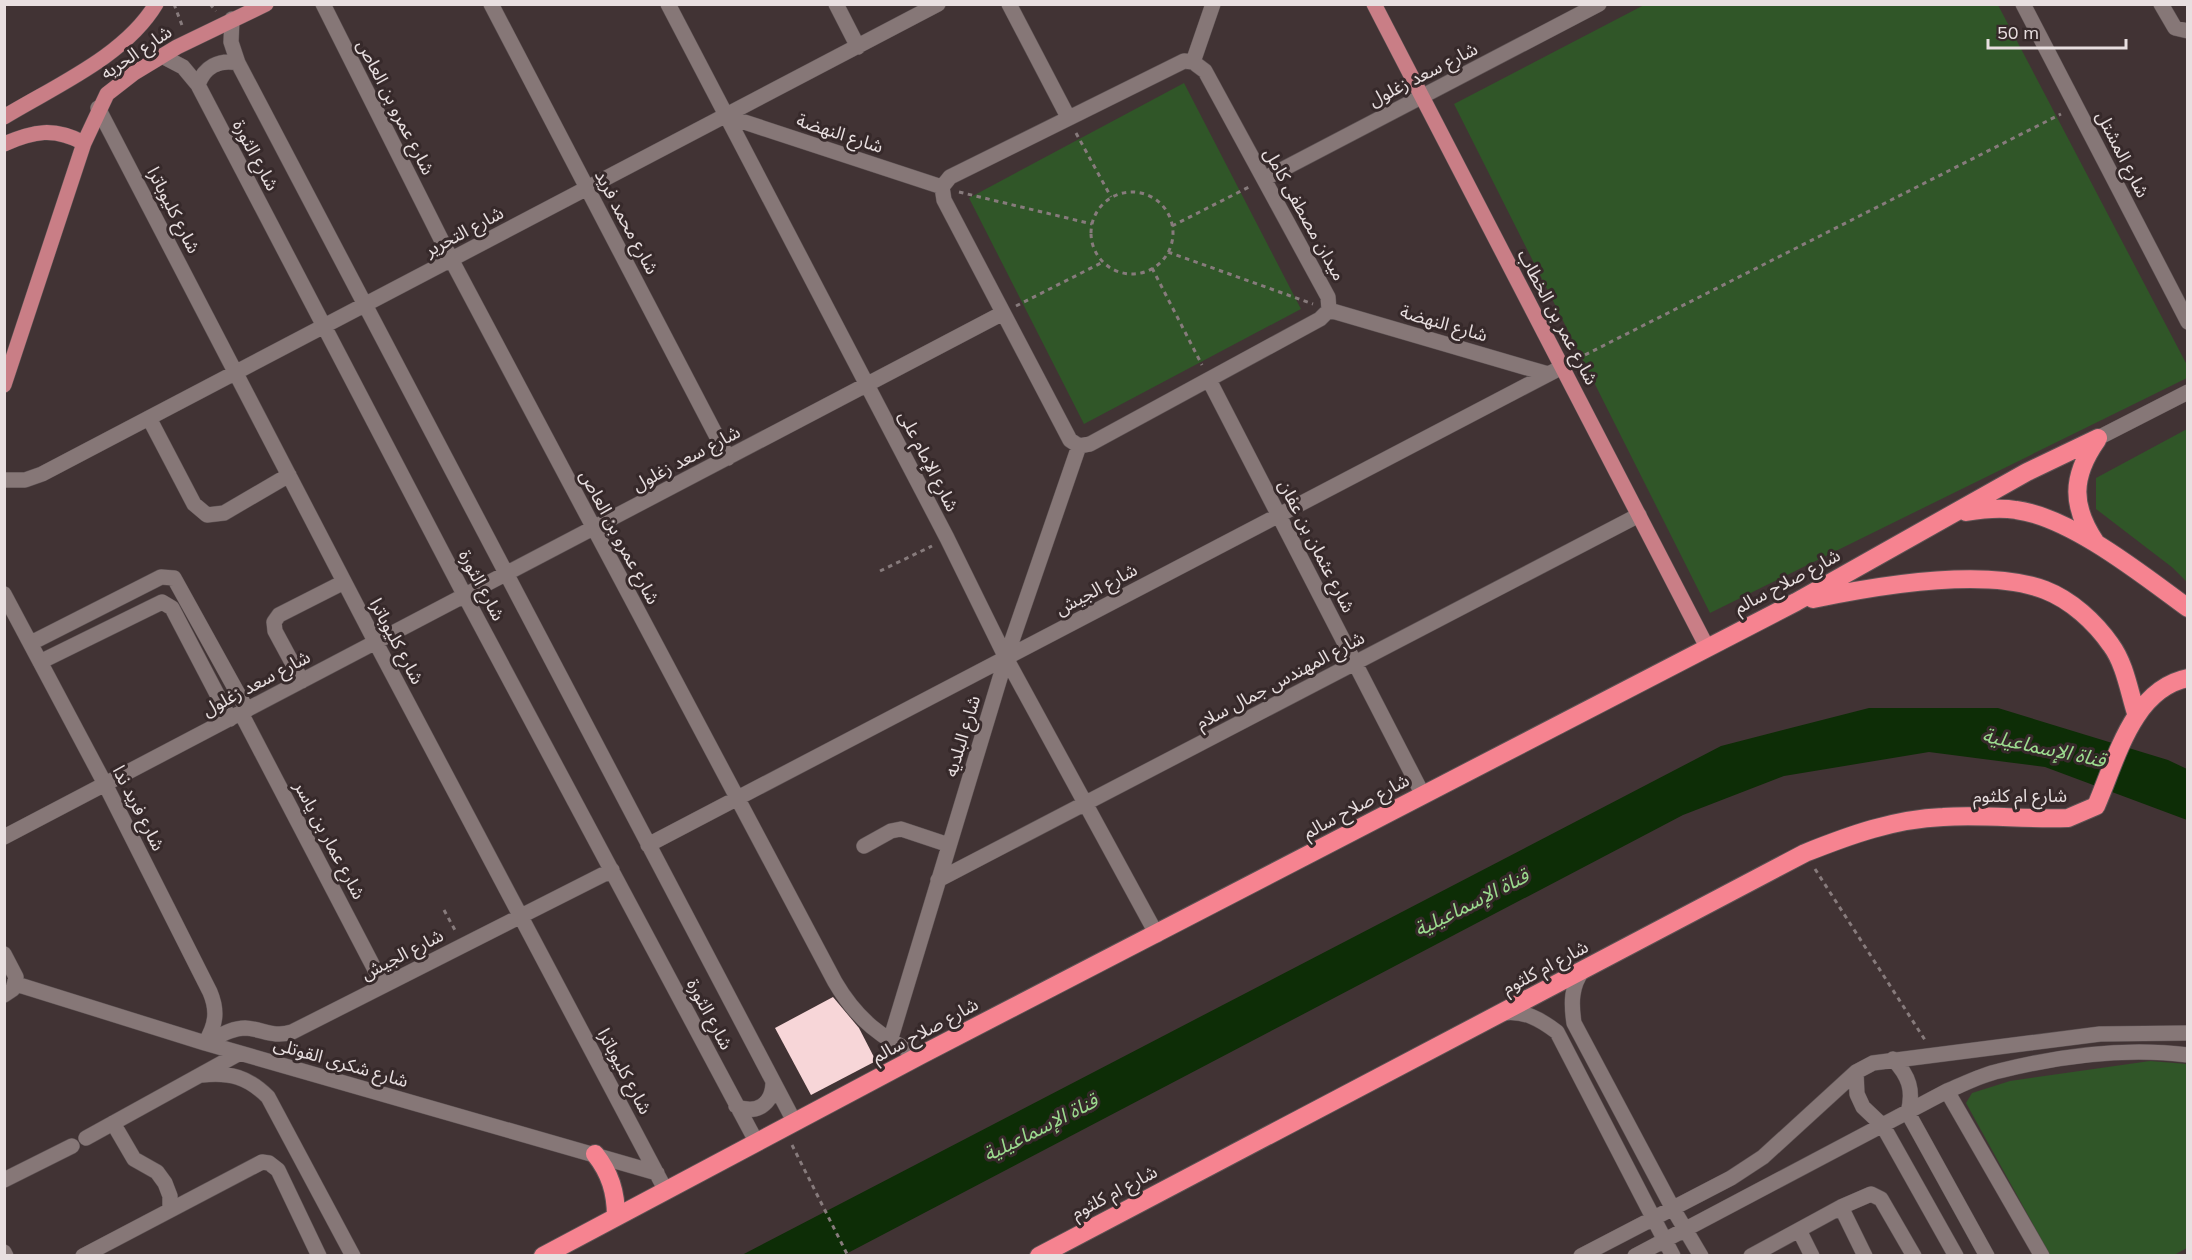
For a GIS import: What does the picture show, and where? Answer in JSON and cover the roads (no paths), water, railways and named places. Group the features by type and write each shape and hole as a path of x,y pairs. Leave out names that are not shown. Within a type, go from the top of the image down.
{"highway":[{"name":"شارع صلاح سالم","path":"543,1256 921,1055 1796,602 1958,513 2026,472 2098,438"},
{"path":"2097,545 2084,525 2078,503 2078,480 2085,457 2098,438"},
{"path":"1958,513 1990,508 2018,510 2044,517 2097,545 2187,608"},
{"path":"1796,602 1872,588 1950,582 2018,583 2045,590 2071,604 2093,623 2112,646 2124,672 2135,716"},
{"path":"2135,716 2151,696 2167,685 2187,678"},
{"name":"شارع ام كلثوم","path":"1039,1256 1805,853 1849,835 1896,822 1943,817 2068,818 2096,806 2135,716"},
{"path":"595,1154 612,1183 616,1217"}],"main road":[{"name":"شارع الحريه","path":"4,117 123,43 143,23 156,4"},
{"name":"شارع الحريه","path":"4,385 84,143 99,108 118,84 162,56 193,38 266,4"},
{"name":"شارع عمر بن الخطاب","path":"1374,4 1555,370 1639,515 1707,647"},
{"path":"4,144 29,134 51,131 84,143"}],"street":[{"name":"شارع عمرو بن العاص","path":"323,4 451,259 845,1000 866,1023 890,1041 921,1055"},
{"name":"شارع محمد فريد","path":"491,4 728,458"},
{"name":"شارع الإمام على","path":"668,4 947,538 1006,658 1157,934"},
{"path":"836,4 858,47"},
{"name":"شارع التحرير","path":"4,480 33,478 938,4"},
{"path":"1009,4 1068,117"},
{"path":"1079,446 1070,440 944,200 942,188 950,177 1068,117 1176,64 1193,62 1213,4"},
{"name":"شارع سعد زغلول","path":"1264,179 1599,4"},
{"name":"شارع المشتل","path":"2023,4 2187,322"},
{"path":"2161,4 2175,28 2187,31"},
{"name":"شارع الثورة","path":"232,19 231,42 238,63 773,1083 789,1126"},
{"name":"شارع الثورة","path":"162,56 183,66 198,85 465,596 757,1143"},
{"name":"ميدان مصطفى كامل","path":"1079,446 1090,444 1209,380 1320,319 1329,310 1328,297 1205,71 1193,62"},
{"path":"198,85 204,72 216,63 238,63"},
{"name":"شارع كليوباترا","path":"99,108 344,582 666,1191"},
{"name":"شارع النهضة","path":"726,116 942,188"},
{"name":"شارع النهضة","path":"1329,310 1555,370"},
{"name":"شارع سعد زغلول","path":"4,837 868,386 1003,313"},
{"name":"شارع الجيش","path":"648,845 1555,370"},
{"name":"شارع عثمان بن عفان","path":"1209,380 1423,795"},
{"name":"شارع صلاح سالم","path":"2098,438 2187,392"},
{"path":"149,418 194,504 207,515 224,513 290,475"},
{"name":"شارع البلديه","path":"890,1041 1006,658 1079,446"},
{"name":"شارع المهندس جمال سلام","path":"938,880 1639,515"},
{"name":"شارع عمار بن ياسر","path":"30,644 161,578 174,578 239,714 383,985"},
{"path":"302,681 275,631 274,622 279,615 344,582"},
{"name":"شارع فريد ندا","path":"4,594 105,784 215,1004 216,1020 205,1043"},
{"name":"شارع عمار بن ياسر","path":"40,662 162,602 172,608 239,714"},
{"path":"864,846 891,831 901,829 949,845"},
{"name":"شارع الجيش","path":"205,1043 238,1029 274,1035 292,1032 612,870"},
{"path":"4,954 16,977 16,984 4,995"},
{"path":"1583,970 1576,980 1572,994 1574,1023 1672,1207 1701,1256"},
{"name":"شارع شكرى القوتلى","path":"16,984 205,1043 657,1173"},
{"path":"1503,1013 1516,1011 1531,1016 1557,1032 1673,1256"},
{"path":"1581,1256 1731,1178 1762,1157 1856,1071 1873,1063 2100,1034 2187,1033"},
{"path":"1635,1256 1947,1091 1998,1071 2104,1053 2142,1051 2187,1054"},
{"path":"86,1138 240,1053"},
{"path":"1893,1059 1907,1077 1911,1088 1908,1113 1987,1256"},
{"path":"1856,1071 1857,1094 1863,1107 1883,1126 1956,1256"},
{"path":"202,1075 220,1073 238,1076 255,1084 268,1097 353,1256"},
{"path":"736,1106 745,1110 762,1107 769,1101 773,1083"},
{"path":"1947,1091 2042,1256"},
{"path":"113,1123 134,1159 157,1172 165,1183 170,1196 170,1210"},
{"path":"4,1180 72,1146"},
{"path":"82,1256 257,1164 269,1163 278,1170 319,1256"},
{"path":"1758,1254 1866,1195 1878,1196 1914,1256"},
{"path":"1841,1207 1865,1256"},
{"path":"1799,1230 1812,1256"}],"water":[{"name":"قناة الإسماعيلية","path":"1869,708 1998,708 2168,760 2187,769 2187,820 2045,767 1929,752 1784,776 1683,815 844,1255 740,1256 1721,746"}]}
